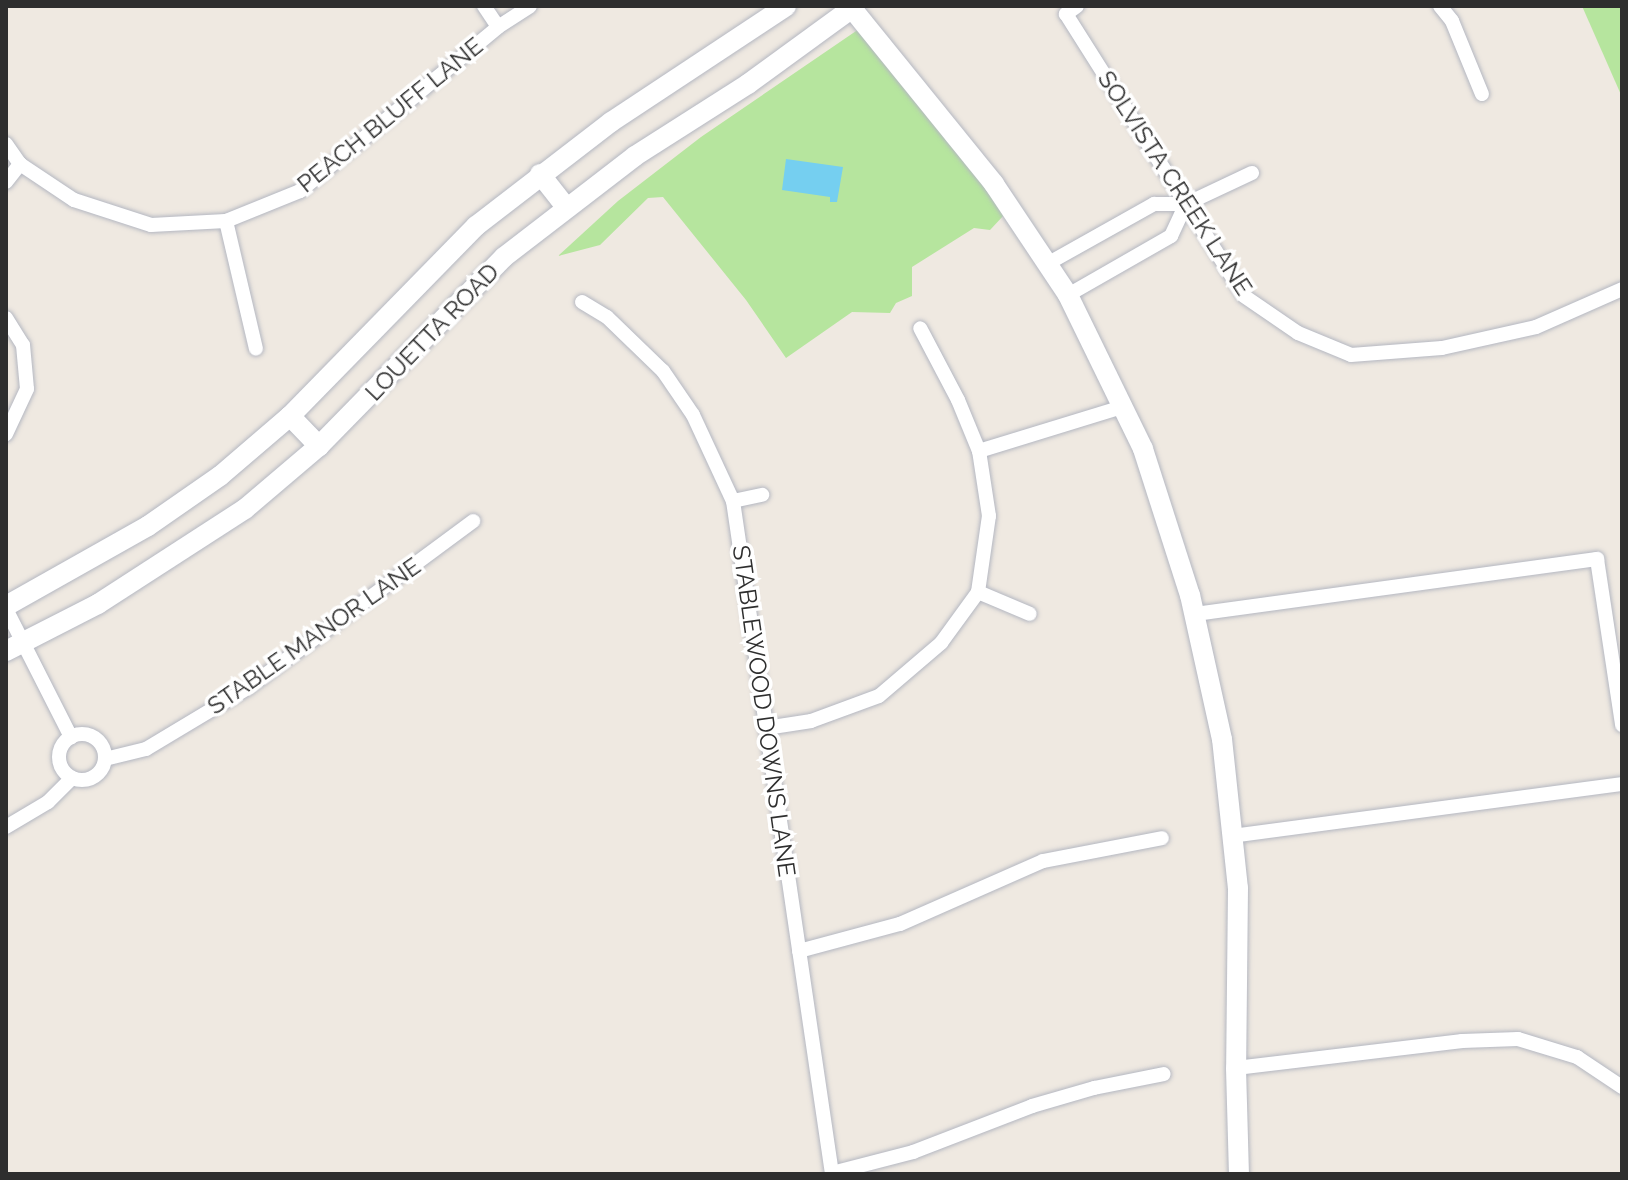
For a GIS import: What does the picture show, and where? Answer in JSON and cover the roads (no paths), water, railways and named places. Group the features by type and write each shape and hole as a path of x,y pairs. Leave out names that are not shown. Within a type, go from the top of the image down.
{"main road":[{"name":"LOUETTA ROAD","path":"6,608 148,526 220,476 290,416 476,226 611,122 786,6"},
{"name":"LOUETTA ROAD","path":"14,647 171,560 245,509 319,446 493,268 566,207 852,7"},
{"path":"852,7 994,184 1068,295 1143,449 1195,614 1222,739 1238,888 1236,1068 1239,1174"},
{"path":"540,174 566,207"},
{"path":"290,416 319,446"}],"street":[{"path":"484,6 498,27"},
{"name":"PEACH BLUFF LANE","path":"20,164 74,200 151,225 226,221 300,191 498,27 530,6"},
{"path":"1440,6 1452,21 1482,94"},
{"name":"SOLVISTA CREEK LANE","path":"1072,10 1244,296 1298,333 1351,355 1442,348 1536,327 1622,289"},
{"path":"6,144 20,164 6,182"},
{"path":"1047,264 1154,204 1186,204 1252,173"},
{"path":"1068,295 1171,236 1186,204"},
{"path":"226,221 256,349"},
{"name":"STABLEWOOD DOWNS LANE","path":"582,302 607,317 663,371 693,415 733,501 832,1174"},
{"path":"6,318 23,345 27,389 6,434"},
{"path":"766,728 811,721 879,696 941,643 978,592 989,516 979,451 958,400 920,328"},
{"path":"979,451 1122,407"},
{"path":"733,501 762,495"},
{"name":"STABLE MANOR LANE","path":"105,759 146,749 249,687 473,521"},
{"path":"1195,614 1597,559 1622,725"},
{"path":"978,592 1030,614"},
{"path":"6,608 14,647 71,737"},
{"path":"6,827 48,802 72,778 93,777 100,772 105,759 97,739 89,735 71,737 64,743 59,760 72,778"},
{"path":"1232,836 1622,784"},
{"path":"799,951 900,924 1043,861 1162,838"},
{"path":"1236,1068 1462,1041 1518,1039 1577,1057 1617,1083 1622,1066"},
{"path":"832,1174 913,1152 1032,1106 1094,1088 1164,1074"}],"water":[{"path":"786,159 843,167 837,202 830,202 830,197 782,190"}]}
